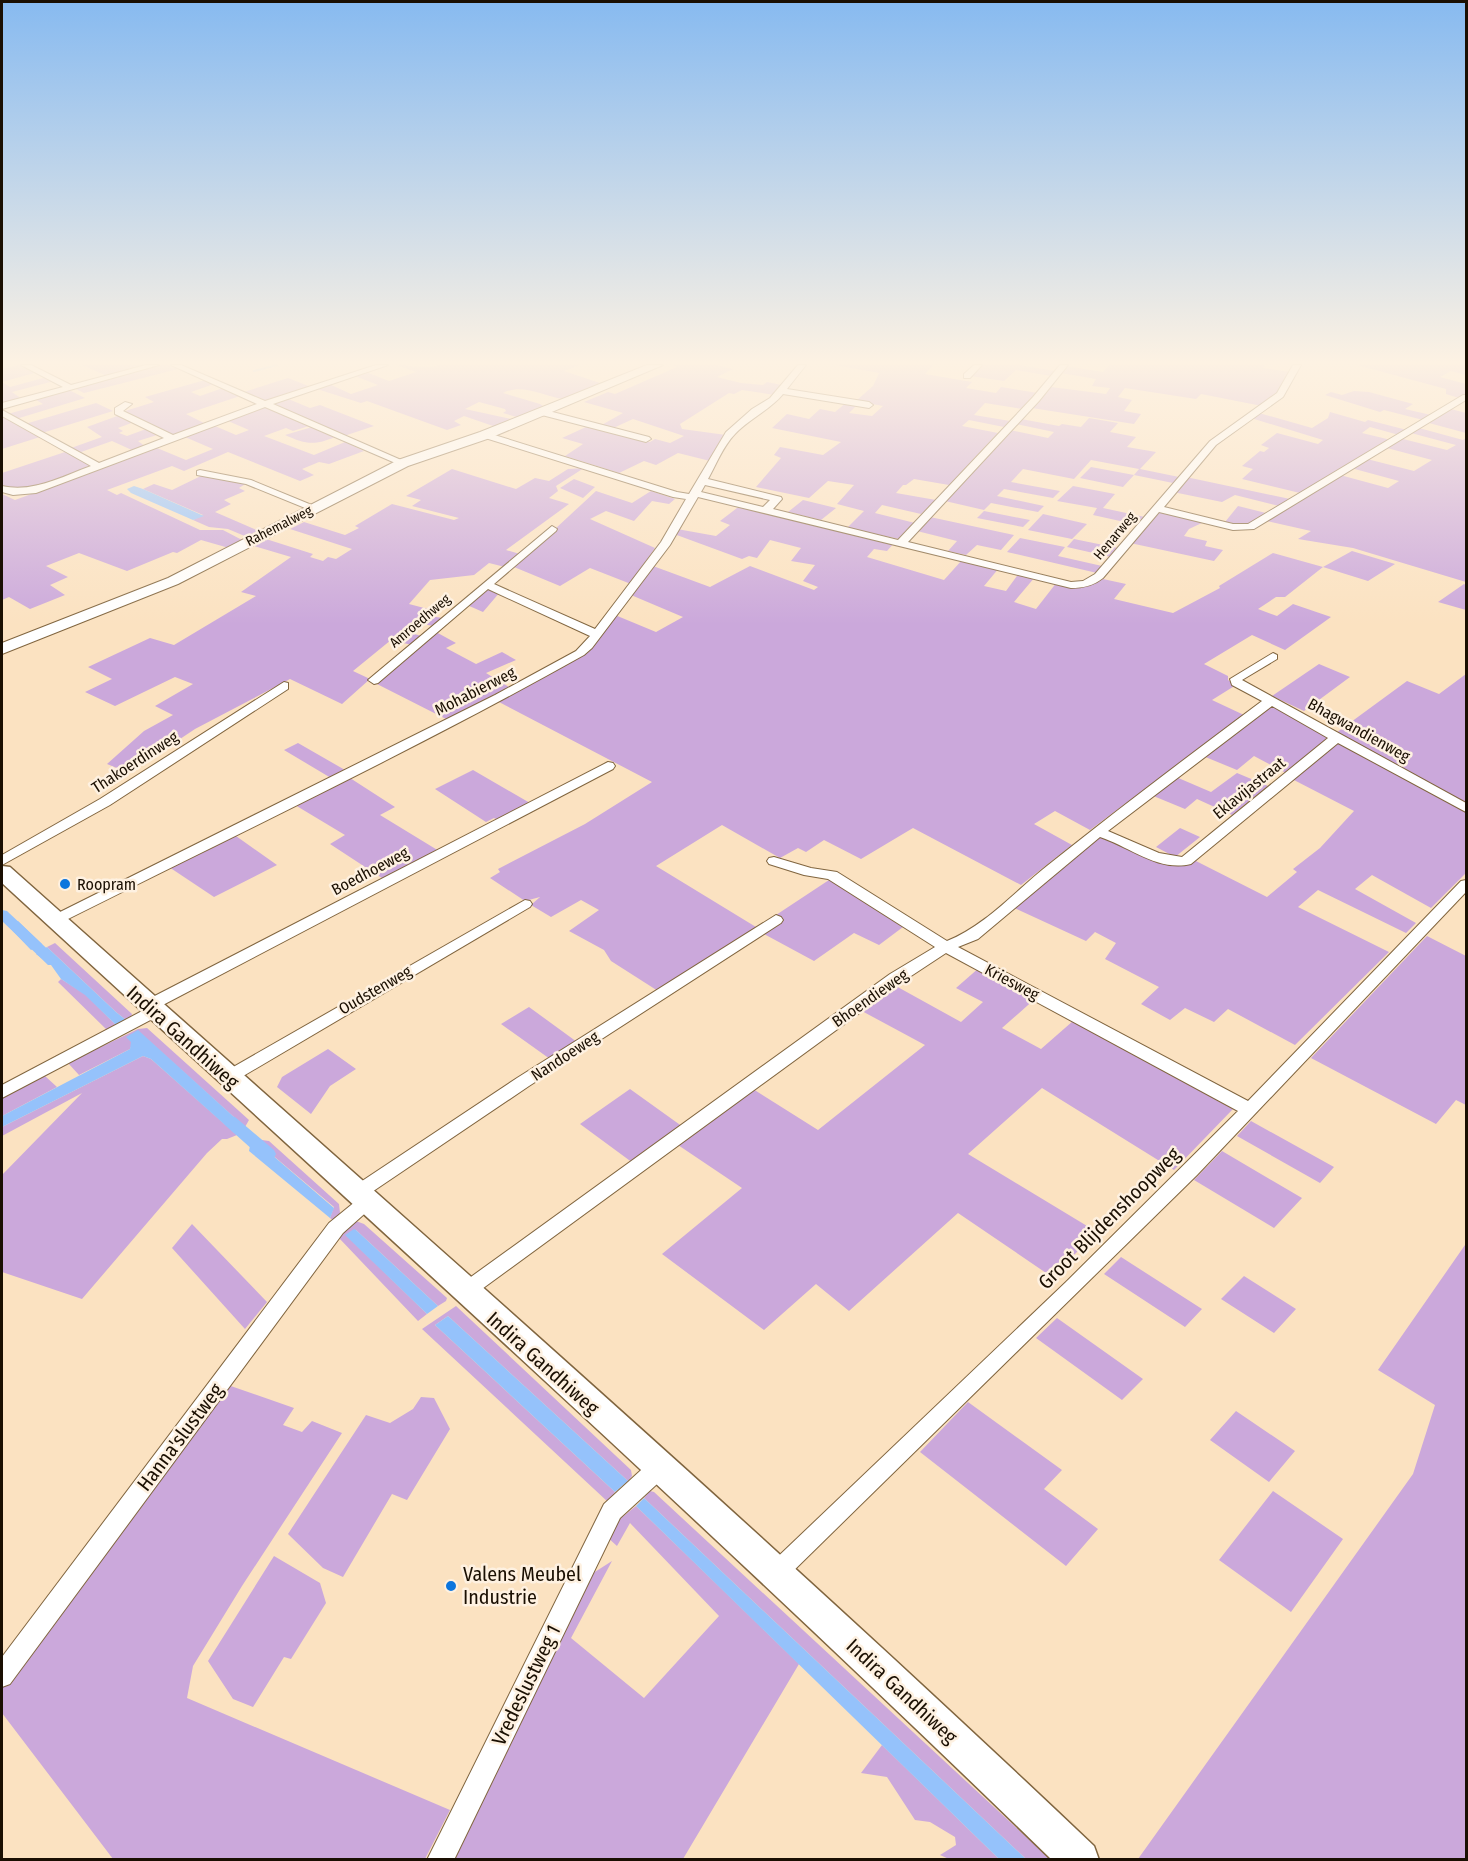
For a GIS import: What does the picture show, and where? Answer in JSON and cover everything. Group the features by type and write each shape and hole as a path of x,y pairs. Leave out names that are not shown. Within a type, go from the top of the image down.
{"main road":[{"name":"Indira Gandhiweg","path":"2,872 149,1011 227,1078 464,1292 652,1475 774,1575 950,1735 1080,1860"}],"street":[{"path":"72,452 98,466"},
{"path":"2,489 13,492 33,491 137,452"},
{"path":"375,452 403,464"},
{"name":"Rahemalweg","path":"2,649 173,580 403,464 437,452"},
{"path":"539,452 676,495 693,495 766,510 902,542 986,452"},
{"name":"Mohabierweg","path":"54,920 499,698 580,653 666,543 719,452"},
{"name":"Henarweg","path":"902,542 1071,585 1083,585 1095,580 1206,452"},
{"path":"1156,508 1233,527 1250,527 1375,452"},
{"path":"200,473 248,482 314,508"},
{"path":"702,481 777,499 766,510"},
{"name":"Amroedhweg","path":"374,680 552,529"},
{"path":"487,585 596,634"},
{"name":"Bhagwandienweg","path":"1273,657 1236,679 1236,682 1467,807"},
{"name":"Thakoerdinweg","path":"2,861 105,802 284,686"},
{"name":"Bhoendieweg","path":"464,1292 896,978 946,947 973,936 1098,832 1270,701"},
{"name":"Eklavijastraat","path":"1098,832 1110,834 1170,862 1186,861 1338,736"},
{"name":"Boedhoeweg","path":"2,1092 608,766"},
{"name":"Kriesweg","path":"774,861 809,872 832,875 946,947 1250,1110"},
{"name":"Groot Blijdenshoopweg","path":"774,1575 998,1361 1250,1110 1425,923 1467,884"},
{"name":"Oudstenweg","path":"227,1078 525,904"},
{"name":"Nandoeweg","path":"360,1199 523,1082 776,920"},
{"name":"Hanna'slustweg","path":"2,1676 360,1199"},
{"name":"Vredeslustweg 1","path":"440,1860 612,1511 652,1475"}],"shaded area":[{"path":"65,452 92,466 36,488 2,487 2,473"},
{"path":"146,452 166,452 186,460 206,452 306,452 314,455 322,452 362,452 329,464 319,462 302,469 314,475 300,481 228,452 184,471 172,466 107,490 117,495 121,493 200,530 223,530 244,541 229,548 201,540 177,553 173,552 127,571 79,553 46,566 68,577 50,585 65,595 30,609 9,597 2,600 2,494 15,500"},
{"path":"571,452 716,452 710,461 678,453 656,465 644,461 619,473 565,456"},
{"path":"776,452 806,452 823,455 827,452 980,452 949,485 914,479 903,485 896,493 936,500 921,514 882,505 875,513 915,523 899,539 847,528 864,511 837,504 854,485 828,481 809,498 756,487 781,458 774,455"},
{"path":"990,452 1155,452 1140,469 1179,477 1173,483 1134,475 1139,469 1091,460 1074,479 1023,469 1011,482 1060,491 1053,498 1004,489 997,496 1044,506 1038,512 991,503 984,510 945,501"},
{"path":"1259,452 1371,452 1300,493 1242,479 1253,469 1242,466"},
{"path":"1401,452 1466,452 1466,582 1353,548 1298,539 1311,531 1267,521 1340,475 1388,488 1399,481 1351,468 1367,459 1414,471 1432,460"},
{"path":"1091,467 1134,475 1123,487 1080,478"},
{"path":"584,468 556,486 558,491 549,498 569,504 506,550 520,554 505,567 489,563 474,575 430,580 409,604 428,609 423,615 443,618 433,626 413,622 402,631 422,636 412,645 391,640 353,671 370,679 342,704 290,679 195,729 129,773 107,764 144,731 173,715 155,706 193,684 175,677 115,706 85,692 112,679 88,667 150,638 174,645 256,596 241,592 291,557 254,546 266,539 313,554 310,557 323,561 328,557 336,559 352,549 290,529 304,522 345,535 359,528 355,526 392,504 454,520 459,518 412,506 421,500 406,496 452,469 516,489 535,478 549,481 568,469"},
{"path":"203,475 247,483 239,488 245,491 224,500 231,504 215,512 259,531 247,537 228,529 209,527 193,520 203,515 143,489 154,484 172,490"},
{"path":"1186,477 1290,499 1279,506 1235,495 1222,502 1173,492"},
{"path":"574,479 595,487 583,498 560,488"},
{"path":"1073,486 1115,494 1103,508 1145,517 1138,525 1093,515 1097,508 1057,501"},
{"path":"596,491 632,503 651,491 675,499 669,504 652,501 634,521 606,511 590,519 655,548 631,584 590,568 560,586 514,567"},
{"path":"803,500 836,508 821,520 788,512"},
{"path":"741,505 894,543 887,551 874,549 867,557 944,580 962,560 999,568 984,586 1006,591 1019,573 1035,577 1014,602 1036,609 1057,582 1080,585 1103,579 1126,584 1114,599 1173,613 1220,588 1219,586 1273,553 1323,567 1285,597 1276,597 1258,609 1277,616 1293,604 1331,617 1285,650 1252,635 1204,664 1228,676 1228,680 1236,685 1212,700 1244,715 1090,830 1055,811 1034,824 1072,845 1021,885 913,828 861,859 824,840 806,852 798,848 780,858 722,825 656,866 756,927 658,991 611,961 604,950 569,931 599,910 581,900 551,917 531,905 540,897 525,901 490,878 500,872 498,869 585,824 652,782 499,702 586,653 615,615 656,632 683,617 631,595 653,566 710,587 750,566 814,590 818,587 803,581 815,565 791,561 801,548 770,540 757,558 749,556 742,559 674,534 677,529 716,536 730,525 720,521"},
{"path":"1238,506 1266,513 1249,525 1225,522"},
{"path":"1158,510 1206,521 1189,529 1184,536 1207,541 1205,546 1223,550 1214,561 1130,543"},
{"path":"984,511 1030,520 1023,527 977,518"},
{"path":"1043,514 1087,524 1072,539 1028,530"},
{"path":"930,517 1014,535 1001,550 977,545 966,555 948,551 957,541 917,531"},
{"path":"1020,538 1065,547 1058,556 1102,566 1097,573 1007,552"},
{"path":"1074,539 1118,548 1111,557 1067,547"},
{"path":"1352,551 1395,564 1368,581 1323,567"},
{"path":"1464,584 1466,585 1466,610 1438,602"},
{"path":"487,588 500,592 483,612 467,605"},
{"path":"436,632 456,643 446,648 476,664 502,652 516,660 486,673 509,687 446,719 375,683"},
{"path":"1319,664 1350,677 1304,711 1272,696"},
{"path":"1466,674 1466,805 1336,733 1407,681 1439,694"},
{"path":"1272,704 1333,737 1286,773 1254,756 1237,770 1203,756"},
{"path":"1339,740 1466,810 1466,873 1431,908 1372,875 1355,889 1416,923 1406,933 1318,890 1298,907 1389,952 1295,1045 1228,1009 1214,1022 1185,1008 1170,1020 1141,1004 1159,987 1105,959 1116,943 1095,932 1086,941 1010,906 1099,833 1172,865 1185,865 1192,859 1267,897 1297,872 1293,869 1320,848 1354,811 1292,779"},
{"path":"298,743 345,770 331,778 284,750"},
{"path":"473,770 530,803 498,820 494,818 486,822 435,789"},
{"path":"1237,773 1268,786 1232,815 1197,799 1185,809 1151,795 1176,777 1211,792"},
{"path":"350,778 395,807 380,815 439,851 385,880 330,844 345,835 295,805"},
{"path":"1180,828 1200,837 1175,857 1156,847"},
{"path":"236,836 277,865 214,897 169,867 225,839"},
{"path":"829,880 907,924 879,945 854,933 814,961 764,934 784,920 776,915"},
{"path":"1427,936 1466,956 1466,1105 1456,1100 1436,1124 1311,1058"},
{"path":"55,943 132,1014 131,1017 126,1020 116,1012 47,947"},
{"path":"980,967 1036,998 1002,1028 1041,1049 1073,1021 1233,1109 1174,1170 1042,1088 968,1154 1097,1232 1052,1277 958,1213 849,1311 816,1284 764,1330 662,1254 742,1188 678,1145 753,1089 818,1130 925,1045 860,1010 894,985 961,1022 983,1002 956,988"},
{"path":"61,979 85,994 116,1025 107,1030 58,982"},
{"path":"529,1007 577,1042 550,1059 501,1024"},
{"path":"147,1028 249,1120 245,1127 138,1031 130,1049 79,1075 68,1063 138,1029"},
{"path":"328,1049 356,1069 330,1086 311,1114 277,1087 282,1077"},
{"path":"143,1056 151,1059 237,1135 222,1139 207,1153 82,1299 2,1272 2,1175 82,1093 2,1136 2,1127"},
{"path":"45,1076 57,1087 2,1116 2,1098"},
{"path":"630,1089 683,1127 633,1163 580,1124"},
{"path":"1251,1121 1334,1167 1320,1183 1237,1136"},
{"path":"269,1141 339,1204 340,1213 334,1221 330,1218 334,1207 257,1142"},
{"path":"1222,1151 1302,1198 1274,1228 1194,1180"},
{"path":"356,1221 364,1224 447,1298 446,1301 438,1306 356,1230 346,1235 427,1314 418,1321 339,1238 343,1228"},
{"path":"192,1224 267,1302 245,1329 172,1248"},
{"path":"1465,1245 1466,1859 1138,1859 1413,1474 1435,1405 1378,1370"},
{"path":"1121,1257 1202,1309 1185,1327 1104,1274"},
{"path":"1244,1276 1296,1309 1274,1333 1221,1299"},
{"path":"456,1306 631,1470 632,1476 628,1481 448,1316 435,1325 615,1492 608,1502 422,1329"},
{"path":"1057,1318 1143,1379 1122,1400 1036,1338"},
{"path":"225,1384 294,1408 283,1425 302,1432 312,1421 342,1433 242,1586 193,1666 187,1698 450,1810 425,1859 113,1859 2,1713 2,1684"},
{"path":"421,1397 434,1398 450,1429 407,1500 392,1494 343,1577 323,1568 288,1534 366,1415 390,1423 413,1409"},
{"path":"968,1402 1062,1470 1044,1489 1098,1529 1066,1566 920,1452"},
{"path":"1236,1411 1295,1451 1269,1482 1210,1440"},
{"path":"650,1491 654,1492 1050,1859 1026,1859 644,1498"},
{"path":"1273,1491 1343,1539 1291,1612 1219,1560"},
{"path":"636,1506 799,1664 683,1859 447,1860 587,1577 612,1561 571,1638 644,1698 719,1616 630,1523 617,1546 607,1537 615,1523"},
{"path":"274,1556 320,1583 326,1603 291,1659 284,1657 253,1707 233,1699 208,1661"},
{"path":"882,1745 999,1859 949,1859 940,1855 956,1845 955,1837 930,1822 915,1820 887,1777 861,1773"}],"water":[{"path":"134,486 204,516 193,520 131,493 127,489"},
{"path":"18,921 42,944 31,950 8,926"},
{"path":"47,947 126,1020 116,1025 85,995 61,979 51,965 36,954"},
{"path":"138,1030 246,1130 237,1135 151,1059 143,1056 2,1127 2,1116 130,1049 131,1042 126,1037"},
{"path":"257,1142 334,1208 330,1218 249,1151 250,1146"},
{"path":"354,1229 438,1306 427,1314 345,1235"},
{"path":"448,1316 628,1481 615,1492 435,1325"},
{"path":"644,1498 1026,1859 999,1859 636,1506"}],"waterway":[{"path":"2,914 53,962"},
{"path":"230,1121 268,1154"}],"place":[{"name":"Roopram","path":"65,884"},
{"name":"Valens Meubel Industrie","path":"451,1586"}]}
